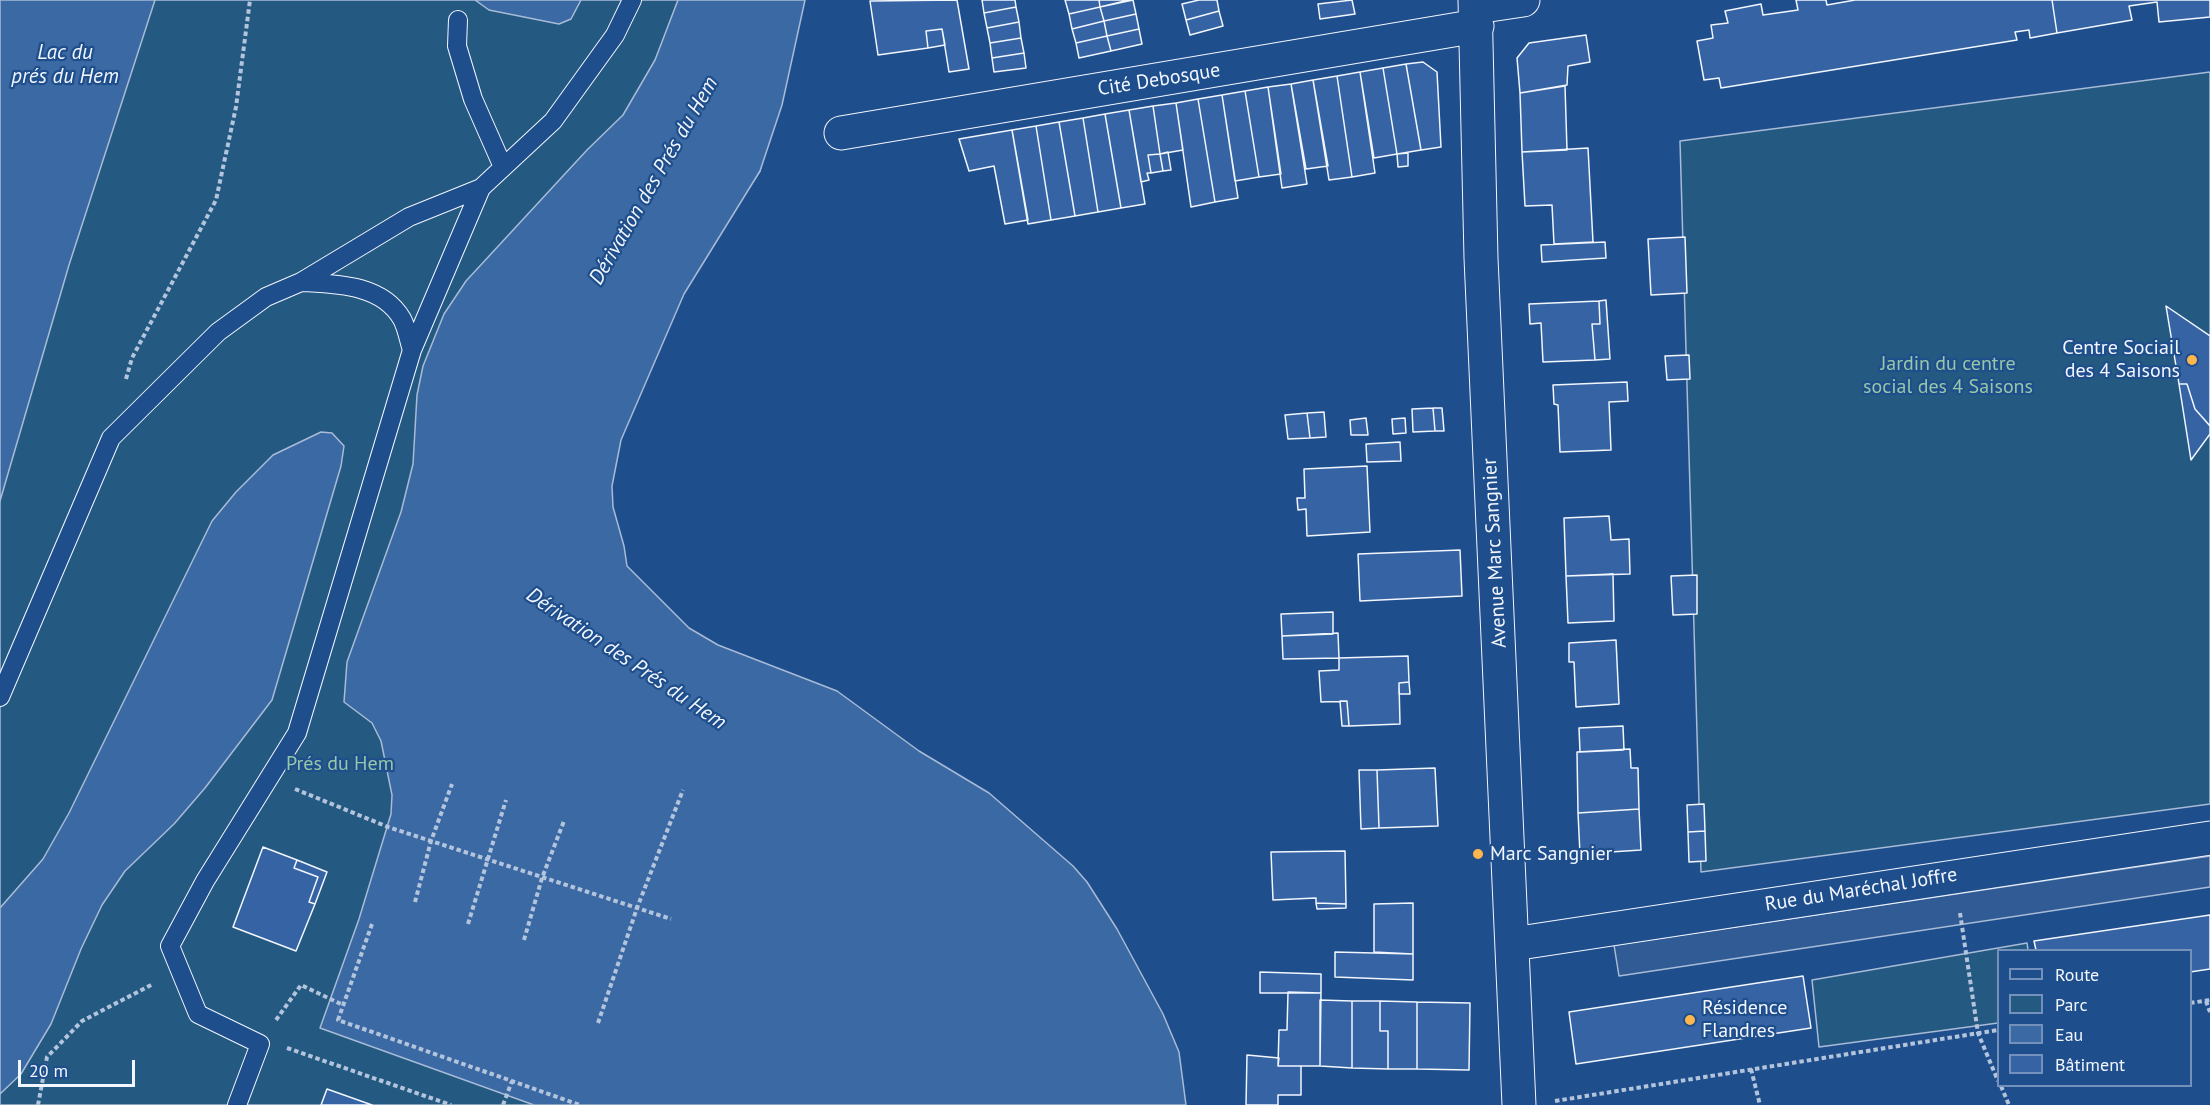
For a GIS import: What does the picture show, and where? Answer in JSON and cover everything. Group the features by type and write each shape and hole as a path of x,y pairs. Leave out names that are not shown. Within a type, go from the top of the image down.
{"street":[{"name":"Cité Debosque","path":"841,133 1476,11 1523,0"},
{"name":"Avenue Marc Sangnier","path":"1476,11 1481,258 1519,1105"},
{"name":"Rue du Maréchal Joffre","path":"1513,944 2210,838"}],"lane":[{"path":"237,1105 260,1044 198,1014 170,946 205,882 297,733 412,350 481,188 552,121 615,35 632,0"},
{"path":"458,20 457,46 460,57 473,99 503,166"},
{"path":"0,697 111,438 218,332 266,297 301,282 409,217 481,188"},
{"path":"301,282 337,284 375,292 402,318 412,350"}],"path":[{"path":"126,381 132,358 216,200 236,107 250,0"},
{"path":"269,778 388,827 671,919"},
{"path":"415,902 431,841 452,784"},
{"path":"598,1023 637,908 683,790"},
{"path":"468,924 506,801"},
{"path":"524,940 542,878 564,821"},
{"path":"1955,875 1978,1033 1997,1079"},
{"path":"372,924 338,1020 580,1105"},
{"path":"38,1105 47,1057 82,1021 180,970"},
{"path":"343,1005 301,986 260,1044 299,1051 451,1105"},
{"path":"2192,1003 2208,1000 2210,1012"},
{"path":"1552,1101 1997,1030"},
{"path":"1751,1069 1760,1105"},
{"path":"503,1105 512,1081"},
{"path":"2001,1087 2009,1105"}],"green space":[{"name":"Prés du Hem","path":"0,0 796,0 760,171 660,320 600,466 603,545 635,595 1172,1105 0,1105"},
{"name":"Jardin du centre social des 4 Saisons","path":"2210,72 2210,804 1701,872 1680,141"},
{"path":"2027,943 2028,949 1997,949 1997,1023 1819,1047 1812,980"}],"shaded area":[{"path":"2210,856 2210,887 1619,976 1614,945"}],"water":[{"name":"Lac du prés du Hem","path":"0,0 155,0 69,265 0,501"},
{"path":"475,0 581,0 571,19 559,24 489,10"},
{"name":"Dérivation des Prés du Hem","path":"678,0 805,0 782,105 760,171 684,294 621,440 612,486 613,507 627,566 689,628 718,645 837,691 919,751 989,793 1073,866 1087,882 1117,929 1163,1014 1179,1052 1186,1105 534,1105 320,1028 359,919 391,814 392,795 381,741 372,723 344,702 347,662 401,512 413,464 417,395 423,366 444,314 466,281 587,150 623,115 655,60"},
{"path":"321,432 332,433 344,446 341,466 272,700 205,788 174,824 125,871 102,905 81,949 51,1024 21,1074 0,1094 0,908 43,859 69,813 212,521 236,492 273,455"}],"building":[{"path":"957,0 969,69 949,72 942,29 926,31 928,48 878,55 870,1"},
{"path":"982,0 1015,0 1016,7 984,13"},
{"path":"1065,0 1099,0 1100,7 1069,14"},
{"path":"1099,0 1129,0 1100,7"},
{"path":"1133,0 1136,14 1104,21 1100,7"},
{"path":"1199,0 1217,0 1219,11 1186,20 1182,4"},
{"path":"1352,0 1355,14 1320,19 1318,4"},
{"path":"1796,0 1826,0 1827,5 1855,0 2052,0 2057,33 2030,38 2029,30 2015,32 2017,40 1721,88 1719,78 1704,80 1697,41 1713,38 1711,25 1728,23 1725,11 1761,4 1763,15 1798,10"},
{"path":"2052,0 2210,0 2210,17 2159,22 2157,2 2129,6 2132,20 2057,33"},
{"path":"1016,7 1019,22 987,28 984,13"},
{"path":"1100,7 1104,21 1072,29 1069,14"},
{"path":"1219,11 1223,26 1190,35 1186,20"},
{"path":"1136,14 1139,29 1107,36 1104,21"},
{"path":"1104,21 1107,36 1076,43 1072,29"},
{"path":"1019,22 1021,38 990,43 987,28"},
{"path":"942,29 945,45 928,48 926,31"},
{"path":"1139,29 1142,44 1111,51 1107,36"},
{"path":"1586,35 1590,62 1568,66 1567,85 1520,93 1517,58 1529,43"},
{"path":"1107,36 1111,51 1079,58 1076,43"},
{"path":"1021,38 1024,53 992,58 990,43"},
{"path":"1024,53 1026,68 994,72 992,58"},
{"path":"1423,62 1437,72 1441,147 1421,150 1406,64"},
{"path":"1406,64 1421,150 1397,154 1383,68"},
{"path":"1383,68 1397,154 1374,158 1360,72"},
{"path":"1360,72 1375,173 1352,177 1337,76"},
{"path":"1337,76 1352,177 1329,180 1313,80"},
{"path":"1313,80 1328,166 1306,169 1291,84"},
{"path":"1291,84 1307,184 1282,188 1268,87"},
{"path":"1565,86 1567,150 1522,152 1520,93"},
{"path":"1268,87 1281,174 1259,177 1245,91"},
{"path":"1245,91 1259,177 1235,181 1222,95"},
{"path":"1222,95 1238,198 1215,202 1198,99"},
{"path":"1198,99 1215,202 1191,207 1176,103"},
{"path":"1176,103 1183,150 1160,154 1153,106"},
{"path":"1153,106 1160,154 1148,155 1151,173 1147,173 1149,180 1141,182 1129,110"},
{"path":"1129,110 1145,204 1121,208 1105,114"},
{"path":"1105,114 1121,208 1098,212 1083,118"},
{"path":"1083,118 1098,212 1075,216 1059,122"},
{"path":"1059,122 1075,216 1051,220 1036,126"},
{"path":"1036,126 1051,220 1028,224 1012,130"},
{"path":"1012,130 1028,220 1005,224 994,166 969,171 959,139"},
{"path":"1588,148 1593,242 1554,244 1552,205 1525,206 1522,152"},
{"path":"1168,152 1171,170 1163,171 1160,154"},
{"path":"1408,153 1408,166 1398,167 1397,154"},
{"path":"1160,154 1163,171 1151,173 1148,155"},
{"path":"1685,237 1687,293 1651,295 1648,239"},
{"path":"1605,242 1606,258 1542,262 1541,245"},
{"path":"1606,300 1610,359 1595,360 1592,324 1600,324 1599,301"},
{"path":"1599,301 1600,324 1592,324 1595,360 1543,362 1541,323 1530,324 1529,304"},
{"name":"Centre Sociail des 4 Saisons","path":"2166,306 2210,336 2210,426 2195,409 2187,384 2179,384"},
{"path":"1689,355 1690,379 1667,380 1665,356"},
{"path":"1627,382 1628,401 1609,402 1611,450 1560,452 1558,405 1554,404 1553,385"},
{"path":"2179,384 2187,384 2195,409 2210,426 2210,434 2191,460"},
{"path":"1433,408 1435,431 1413,432 1412,409"},
{"path":"1433,408 1442,408 1444,431 1435,431"},
{"path":"1324,412 1326,437 1310,438 1307,413"},
{"path":"1307,413 1310,438 1288,439 1285,415"},
{"path":"1366,418 1368,435 1351,435 1350,420"},
{"path":"1405,418 1406,433 1393,434 1392,419"},
{"path":"1400,442 1401,461 1367,462 1366,444"},
{"path":"1367,466 1370,532 1307,536 1306,509 1298,510 1297,498 1305,498 1304,469"},
{"path":"1609,516 1611,540 1629,539 1630,574 1566,576 1564,518"},
{"path":"1460,550 1462,596 1360,601 1358,554"},
{"path":"1613,574 1614,621 1568,623 1566,576"},
{"path":"1697,575 1697,614 1673,615 1671,576"},
{"path":"1333,612 1333,634 1282,636 1281,614"},
{"path":"1338,633 1339,658 1283,659 1282,636"},
{"path":"1616,640 1619,704 1576,707 1574,662 1569,662 1569,643"},
{"path":"1408,656 1409,682 1399,683 1400,724 1349,726 1347,701 1321,702 1319,671 1339,670 1339,658"},
{"path":"1409,682 1410,694 1399,694 1399,683"},
{"path":"1340,701 1347,701 1349,726 1342,726"},
{"path":"1623,726 1624,750 1580,752 1579,728"},
{"path":"1630,749 1631,768 1638,768 1639,809 1578,813 1577,752"},
{"path":"1435,768 1438,826 1379,828 1377,770"},
{"path":"1359,770 1377,770 1379,828 1361,829"},
{"path":"1704,804 1705,831 1688,832 1687,805"},
{"path":"1639,809 1641,850 1580,854 1578,813"},
{"path":"1705,831 1706,861 1689,862 1688,832"},
{"path":"263,847 297,860 294,868 318,877 309,902 315,904 296,951 233,927"},
{"path":"1345,851 1346,904 1316,903 1316,898 1273,900 1271,852"},
{"path":"297,860 327,872 315,904 309,902 318,877 294,868"},
{"path":"1316,903 1346,904 1346,908 1317,909"},
{"path":"1413,903 1413,954 1374,952 1374,904"},
{"path":"2210,915 2210,969 2192,972 2192,949 2036,949 2034,941"},
{"path":"1335,952 1413,954 1413,980 1335,977"},
{"path":"1260,972 1321,974 1321,993 1260,993"},
{"name":"Résidence Flandres","path":"1803,976 1811,1028 1576,1064 1569,1012"},
{"path":"1288,992 1321,993 1320,1066 1278,1066 1279,1030 1287,1030"},
{"path":"1320,1000 1352,1001 1352,1068 1320,1066"},
{"path":"1352,1001 1380,1001 1380,1031 1388,1031 1388,1069 1352,1068"},
{"path":"1380,1001 1417,1002 1417,1069 1388,1069 1388,1031 1380,1031"},
{"path":"1417,1002 1470,1003 1469,1070 1417,1069"},
{"path":"1247,1055 1279,1058 1278,1066 1301,1066 1301,1095 1278,1095 1278,1105 1246,1105"},
{"path":"327,1089 372,1105 321,1105"}],"place":[{"name":"Centre Sociail des 4 Saisons","path":"2192,360"},
{"name":"Marc Sangnier","path":"1478,854"},
{"name":"Résidence Flandres","path":"1690,1020"}]}
